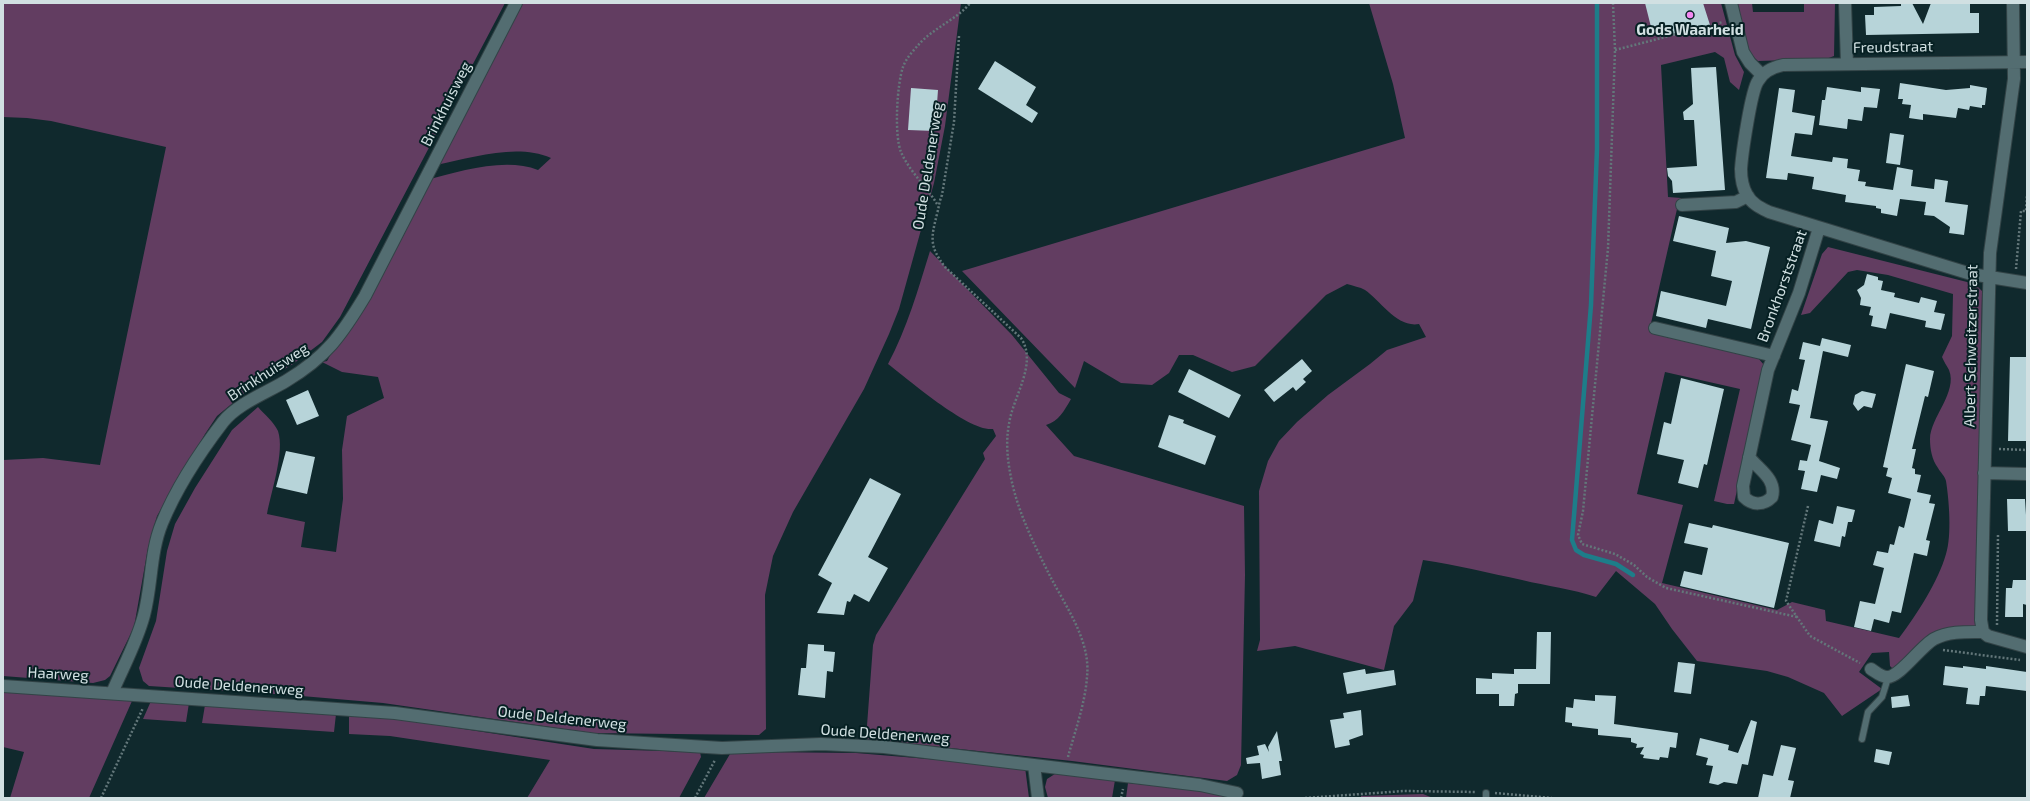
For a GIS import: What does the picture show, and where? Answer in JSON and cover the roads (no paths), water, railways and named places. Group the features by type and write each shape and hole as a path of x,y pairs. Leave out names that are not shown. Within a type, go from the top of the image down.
{"street":[{"name":"Brinkhuisweg","path":"112,693 136,639 144,614 155,545 173,500 224,421 238,409 310,365 334,344 344,331 365,296 516,3"},
{"path":"1731,3 1743,52 1750,63 1762,75 1754,88 1742,169 1743,186 1748,196 1756,206 1769,212 1819,228 1971,274 2027,283"},
{"path":"1845,3 1847,64"},
{"name":"Albert Schweitzerstraat","path":"1983,632 1981,620 1990,253 2014,79 2013,3"},
{"name":"Freudstraat","path":"1762,75 1775,67 1783,65 2027,62"},
{"path":"1682,205 1736,202 1748,196"},
{"name":"Bronkhorststraat","path":"1749,457 1768,370 1799,293 1819,228"},
{"name":"Bronkhorststraat","path":"1655,328 1774,356"},
{"path":"1984,473 2027,474"},
{"path":"1871,669 1881,676 1888,678 1895,676 1923,647 1943,636 1983,632 1996,640 2027,647"},
{"name":"Haarweg","path":"3,686 112,693"},
{"name":"Oude Deldenerweg","path":"112,693 396,713 597,740 722,748 851,745 884,747 1200,785 1237,793"},
{"path":"1034,765 1038,798"}],"lane":[{"path":"1862,739 1868,712 1882,697 1888,678"}],"waterway":[{"path":"1597,3 1597,149 1591,305 1572,540 1576,550 1584,555 1616,564 1633,575"}],"place":[{"name":"Gods Waarheid","path":"1690,15"}]}
